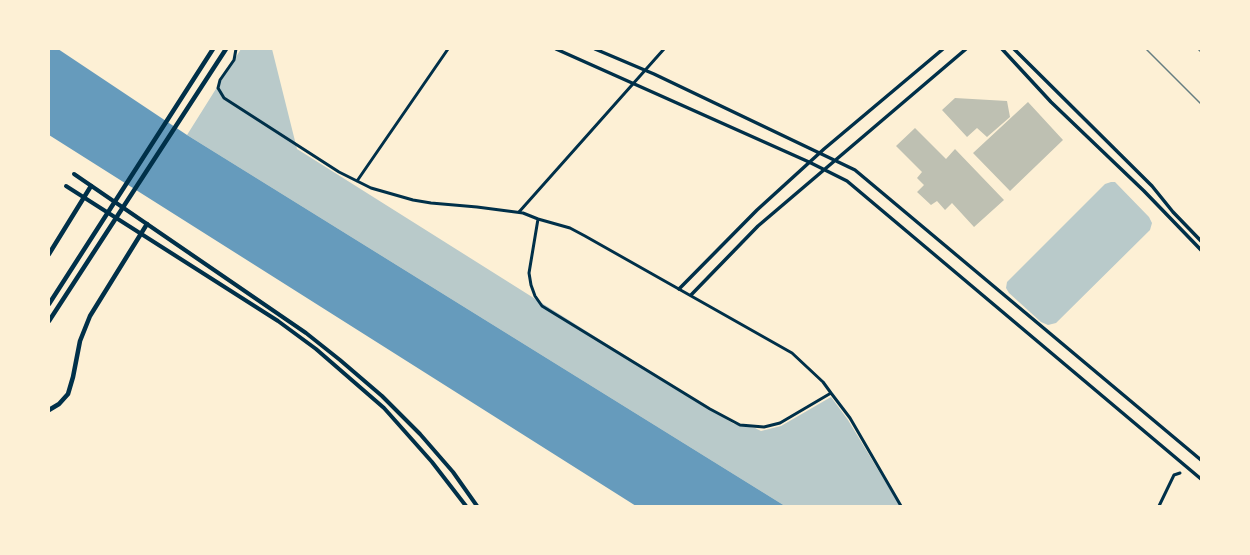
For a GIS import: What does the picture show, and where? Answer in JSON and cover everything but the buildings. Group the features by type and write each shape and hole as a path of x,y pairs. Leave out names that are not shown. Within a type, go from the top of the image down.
{"main road":[{"path":"49,321 226,49"},
{"path":"49,304 211,51"},
{"path":"74,174 306,333 340,360 382,396 420,434 453,472 477,506"},
{"path":"66,186 278,321 316,349 384,408 432,462 466,506"},
{"path":"49,254 91,186"},
{"path":"49,410 59,404 68,394 80,341 90,316 147,224"}],"street":[{"path":"236,49 234,60 220,80 218,88 224,98 339,172 371,188 413,200 519,212 538,219 553,222 575,231 792,353 823,382 850,418 901,506"},
{"path":"357,181 448,49"},
{"path":"556,49 809,162 847,181 1201,479"},
{"path":"595,49 644,70 854,170 1201,460"},
{"path":"519,212 664,49"},
{"path":"679,289 757,210 809,162 943,49"},
{"path":"691,296 758,226 966,49"},
{"path":"1002,49 1051,102 1144,191 1201,250"},
{"path":"1014,49 1152,186 1173,212 1201,241"},
{"path":"538,219 529,274 531,286 535,296 542,306 710,409 740,425 764,427 780,423 831,393"},
{"path":"1159,506 1174,475 1180,473"}],"shaded area":[{"path":"241,49 272,49 297,149 734,424 755,428 761,431 781,426 831,397 848,420 900,506 785,506 187,135"},
{"path":"1115,182 1149,217 1152,223 1150,230 1056,323 1048,325 1041,322 1009,293 1006,288 1007,282 1105,184"}],"water":[{"path":"49,49 58,49 187,135 785,506 636,506 49,135"}],"railway":[{"path":"1146,49 1201,104"},
{"path":"1198,49 1201,52"}]}
